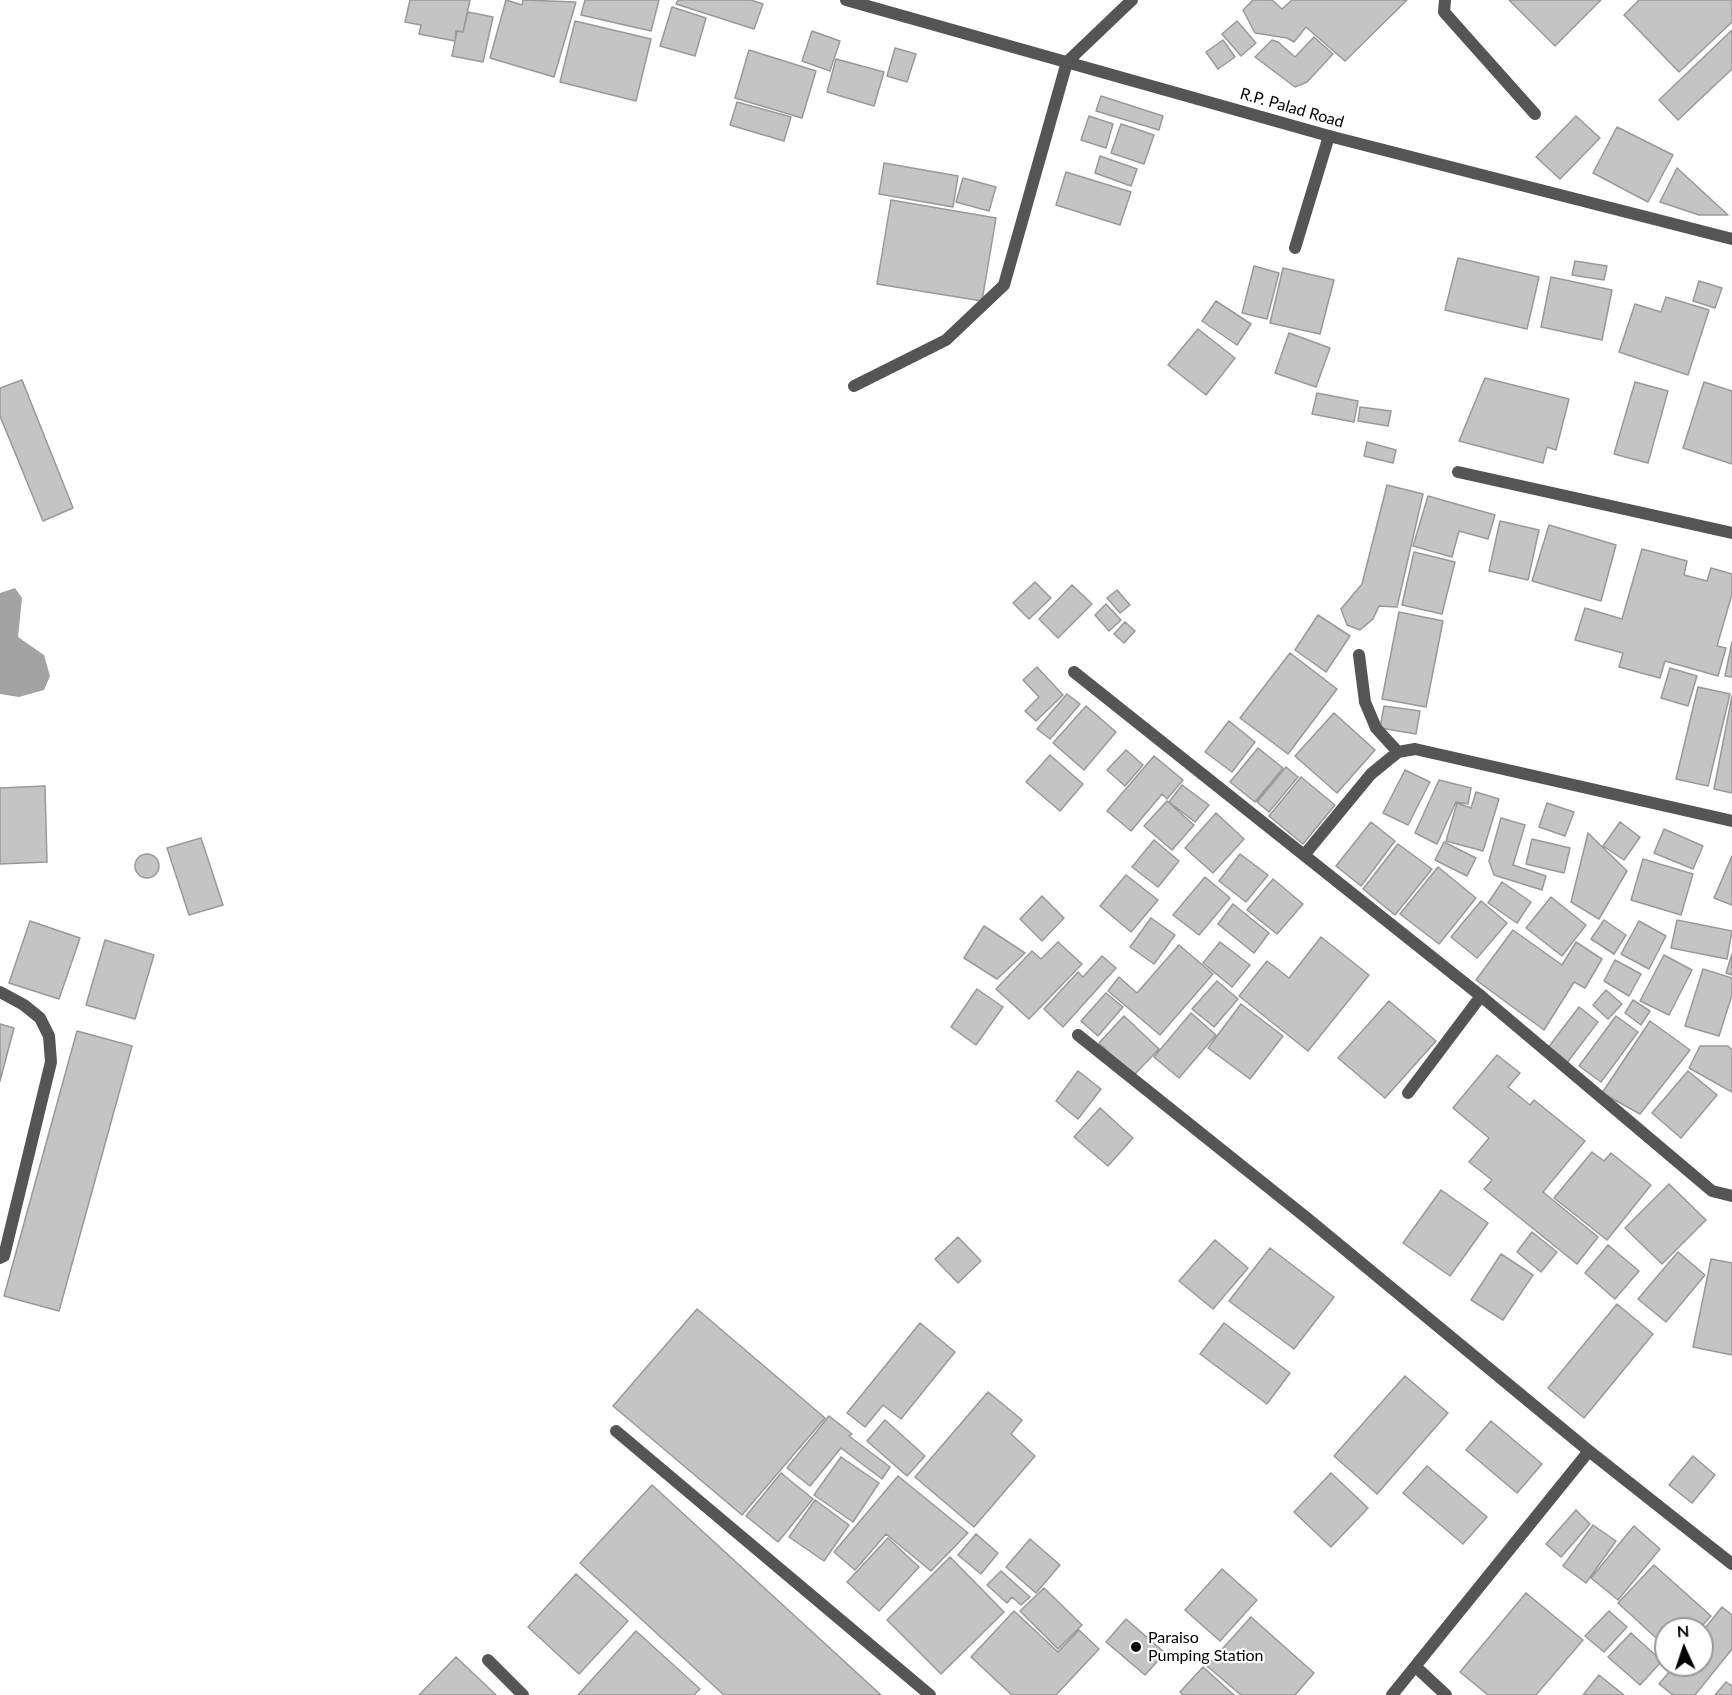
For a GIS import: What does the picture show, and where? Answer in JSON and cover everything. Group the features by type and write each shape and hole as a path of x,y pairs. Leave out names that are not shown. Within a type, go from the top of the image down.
{"street":[{"name":"R.P. Palad Road","path":"846,0 1329,136 1732,239"},
{"path":"854,386 946,340 1004,285 1067,62 1132,0"},
{"path":"1445,0 1444,12 1535,114"},
{"path":"1295,248 1329,136"},
{"path":"1458,471 1732,533"},
{"path":"1359,656 1365,702 1376,729 1398,752"},
{"path":"1074,672 1481,996 1712,1191 1732,1196"},
{"path":"1305,854 1371,774 1398,752 1415,749 1732,821"},
{"path":"0,992 24,1005 40,1018 49,1036 51,1062 4,1256 0,1258"},
{"path":"1408,1093 1481,996"},
{"path":"1078,1035 1308,1219 1589,1451 1732,1564"},
{"path":"616,1431 930,1695"},
{"path":"1392,1695 1417,1668 1589,1451"},
{"path":"488,1660 523,1695"},
{"path":"1417,1668 1446,1695"}],"shaded area":[{"path":"15,588 22,598 18,637 44,655 50,676 44,690 19,697 0,694 0,593"}],"building":[{"path":"410,0 470,0 463,32 456,31 455,41 419,34 421,25 405,22"},
{"path":"506,0 522,5 523,0 576,2 554,77 490,58"},
{"path":"585,0 659,0 651,31 581,15"},
{"path":"678,0 751,0 763,4 754,29 676,4"},
{"path":"1253,0 1272,0 1282,9 1292,0 1407,0 1345,61 1306,27 1294,42 1287,38 1255,33 1243,10"},
{"path":"1509,0 1601,0 1555,46"},
{"path":"1639,0 1732,0 1732,22 1679,72 1624,15"},
{"path":"672,7 706,18 695,56 660,46"},
{"path":"468,12 493,17 483,62 452,56 457,31 463,32"},
{"path":"575,21 651,39 636,101 560,82"},
{"path":"1237,21 1256,43 1241,56 1222,34"},
{"path":"1732,30 1732,69 1678,120 1659,100"},
{"path":"812,31 840,41 830,71 802,61"},
{"path":"1314,37 1333,54 1307,82 1295,87 1255,57 1272,40 1278,42 1295,57"},
{"path":"1223,40 1235,57 1218,69 1206,52"},
{"path":"895,48 916,54 907,82 887,76"},
{"path":"749,50 816,71 802,118 735,98"},
{"path":"836,59 884,72 874,106 827,92"},
{"path":"1101,96 1163,116 1159,130 1096,111"},
{"path":"737,102 791,117 784,141 730,125"},
{"path":"1089,116 1113,124 1106,148 1081,140"},
{"path":"1576,116 1600,138 1560,179 1536,157"},
{"path":"1121,124 1154,135 1144,164 1111,153"},
{"path":"1617,127 1673,155 1648,202 1593,173"},
{"path":"1100,156 1137,169 1131,186 1095,173"},
{"path":"884,163 958,176 953,207 879,194"},
{"path":"1677,168 1728,215 1699,215 1660,202"},
{"path":"1066,172 1131,192 1120,225 1056,205"},
{"path":"963,178 996,187 989,211 956,202"},
{"path":"891,200 996,218 982,301 877,284"},
{"path":"1458,258 1539,277 1527,329 1445,310"},
{"path":"1575,261 1607,266 1604,280 1572,275"},
{"path":"1254,266 1279,273 1267,319 1242,313"},
{"path":"1283,268 1334,280 1320,334 1270,323"},
{"path":"1551,277 1612,290 1602,340 1541,327"},
{"path":"1699,281 1722,288 1715,308 1693,301"},
{"path":"1666,297 1709,310 1688,375 1619,352 1635,304 1661,312"},
{"path":"1216,301 1251,324 1237,345 1202,321"},
{"path":"1198,329 1235,358 1206,395 1168,365"},
{"path":"1289,333 1330,348 1316,387 1275,373"},
{"path":"1485,378 1569,399 1556,450 1547,447 1543,463 1459,441"},
{"path":"22,380 73,508 43,521 0,416 0,388"},
{"path":"1635,382 1668,391 1648,463 1614,454"},
{"path":"1704,382 1732,391 1732,464 1683,448"},
{"path":"1317,393 1358,401 1354,422 1312,414"},
{"path":"1360,407 1391,411 1388,426 1358,421"},
{"path":"1367,442 1396,450 1393,463 1364,456"},
{"path":"1387,485 1423,494 1397,607 1379,606 1373,619 1360,630 1347,625 1341,609 1362,584"},
{"path":"1428,496 1495,515 1488,539 1459,531 1452,557 1413,546"},
{"path":"1500,521 1539,530 1528,580 1489,571"},
{"path":"1549,525 1616,545 1601,601 1532,581"},
{"path":"1642,549 1687,561 1684,575 1707,581 1711,568 1732,574 1732,594 1717,646 1726,648 1718,676 1665,661 1660,678 1619,667 1623,653 1575,640 1585,608 1622,619"},
{"path":"1414,552 1455,562 1442,614 1402,605"},
{"path":"1035,582 1051,598 1029,619 1013,603"},
{"path":"1072,585 1092,604 1058,638 1039,619"},
{"path":"1117,590 1130,605 1120,613 1107,598"},
{"path":"1106,604 1121,620 1109,631 1095,615"},
{"path":"1399,612 1443,621 1426,707 1382,699"},
{"path":"1318,615 1350,636 1326,672 1295,650"},
{"path":"1125,622 1135,631 1124,643 1114,634"},
{"path":"1732,642 1732,677 1725,676"},
{"path":"1290,653 1337,689 1288,754 1240,718"},
{"path":"1037,667 1063,695 1036,721 1025,711 1039,697 1023,680"},
{"path":"1670,668 1697,676 1688,706 1661,698"},
{"path":"1698,687 1730,694 1708,786 1676,779"},
{"path":"1067,694 1080,704 1050,739 1037,729"},
{"path":"1732,696 1732,793 1714,789"},
{"path":"1086,706 1116,732 1084,770 1053,743"},
{"path":"1384,706 1420,711 1416,734 1380,728"},
{"path":"1334,713 1375,750 1337,793 1295,756"},
{"path":"1229,721 1255,742 1232,772 1205,752"},
{"path":"1258,748 1283,768 1255,802 1230,782"},
{"path":"1126,750 1143,765 1125,786 1107,770"},
{"path":"1050,755 1083,784 1060,811 1026,782"},
{"path":"1154,756 1183,780 1167,799 1162,794 1131,831 1107,811"},
{"path":"1286,767 1298,777 1269,812 1257,802"},
{"path":"1405,770 1430,782 1408,825 1383,813"},
{"path":"1301,777 1335,805 1303,844 1269,816"},
{"path":"1439,780 1471,788 1468,804 1456,802 1437,844 1415,833"},
{"path":"1182,785 1209,805 1195,822 1169,802"},
{"path":"45,786 47,862 0,864 0,788"},
{"path":"1476,792 1499,799 1483,851 1446,841 1457,803 1471,808"},
{"path":"1167,801 1194,825 1172,850 1144,826"},
{"path":"1547,803 1574,812 1565,836 1539,827"},
{"path":"1216,813 1244,839 1213,873 1185,848"},
{"path":"1501,818 1525,825 1513,865 1546,876 1542,890 1494,875 1489,861"},
{"path":"1371,822 1395,841 1361,886 1336,866"},
{"path":"1620,822 1640,837 1624,860 1603,846"},
{"path":"1664,829 1703,846 1693,869 1654,853"},
{"path":"1588,833 1627,871 1599,919 1571,902"},
{"path":"201,838 223,905 189,915 167,848"},
{"path":"1532,839 1570,848 1564,873 1526,864"},
{"path":"1154,840 1179,861 1158,887 1132,867"},
{"path":"1444,842 1476,858 1467,876 1435,860"},
{"path":"1398,844 1432,869 1395,915 1363,889"},
{"path":"142,854 152,854 159,861 159,871 152,878 142,878 135,871 135,861"},
{"path":"1240,854 1268,875 1246,902 1219,881"},
{"path":"1732,856 1732,905 1714,898"},
{"path":"1643,859 1693,874 1681,915 1631,900"},
{"path":"1438,867 1476,898 1439,944 1400,914"},
{"path":"1126,875 1158,900 1131,932 1100,906"},
{"path":"1205,877 1230,898 1199,935 1173,915"},
{"path":"1273,879 1303,904 1277,934 1247,910"},
{"path":"1502,882 1531,902 1517,923 1488,903"},
{"path":"1042,896 1064,918 1042,941 1020,919"},
{"path":"1551,897 1586,925 1562,956 1526,928"},
{"path":"1481,901 1507,923 1477,958 1451,937"},
{"path":"1233,904 1269,933 1254,953 1218,924"},
{"path":"1151,918 1175,935 1154,964 1130,947"},
{"path":"1604,920 1626,935 1614,954 1591,939"},
{"path":"1677,920 1732,931 1727,959 1671,948"},
{"path":"30,921 80,938 59,999 9,983"},
{"path":"1639,921 1666,936 1649,969 1621,954"},
{"path":"984,926 1025,953 997,979 964,958"},
{"path":"1513,930 1562,965 1576,942 1602,959 1585,988 1574,982 1544,1030 1476,980"},
{"path":"1321,937 1369,975 1308,1051 1239,996 1267,961 1289,978"},
{"path":"105,940 154,955 135,1019 86,1005"},
{"path":"1058,942 1082,964 1029,1019 996,989 1032,951 1041,959"},
{"path":"1220,942 1250,965 1232,987 1203,963"},
{"path":"1179,945 1213,974 1160,1035 1108,991 1119,977 1137,993"},
{"path":"1732,954 1732,975 1726,973"},
{"path":"1664,955 1692,970 1669,1015 1640,1001"},
{"path":"1102,956 1116,968 1063,1027 1044,1009 1078,972 1083,977"},
{"path":"1615,960 1641,974 1629,996 1604,981"},
{"path":"1703,969 1732,978 1732,995 1719,1036 1685,1026"},
{"path":"1217,981 1238,999 1214,1027 1192,1009"},
{"path":"977,989 1003,1007 976,1045 951,1027"},
{"path":"1606,990 1622,1004 1608,1019 1593,1005"},
{"path":"1106,993 1123,1007 1098,1036 1081,1021"},
{"path":"1633,1000 1650,1011 1641,1025 1625,1013"},
{"path":"1389,1001 1436,1041 1385,1098 1338,1058"},
{"path":"1241,1004 1283,1036 1250,1079 1208,1048"},
{"path":"1579,1007 1598,1022 1566,1064 1547,1049"},
{"path":"1191,1013 1216,1035 1179,1078 1154,1057"},
{"path":"1124,1016 1159,1049 1133,1076 1099,1043"},
{"path":"1616,1016 1638,1032 1601,1082 1579,1066"},
{"path":"1650,1021 1690,1050 1640,1114 1602,1093"},
{"path":"0,1024 14,1028 0,1081"},
{"path":"77,1031 132,1046 59,1311 4,1296"},
{"path":"1700,1046 1728,1046 1732,1050 1732,1092 1689,1068"},
{"path":"1497,1055 1520,1073 1508,1087 1530,1105 1534,1100 1585,1141 1543,1192 1598,1237 1577,1264 1484,1189 1492,1180 1469,1162 1489,1138 1453,1108"},
{"path":"1078,1071 1101,1089 1078,1119 1056,1101"},
{"path":"1688,1071 1717,1095 1681,1138 1652,1113"},
{"path":"1100,1108 1133,1138 1108,1166 1074,1137"},
{"path":"1592,1152 1604,1161 1611,1153 1651,1185 1607,1240 1554,1198"},
{"path":"1669,1184 1706,1220 1662,1264 1625,1228"},
{"path":"1441,1190 1488,1223 1450,1276 1403,1243"},
{"path":"1532,1232 1557,1252 1541,1272 1517,1252"},
{"path":"958,1237 981,1261 958,1283 935,1259"},
{"path":"1215,1240 1248,1268 1213,1309 1179,1281"},
{"path":"1608,1245 1639,1271 1615,1299 1585,1273"},
{"path":"1270,1248 1334,1297 1294,1349 1229,1301"},
{"path":"1678,1252 1705,1275 1666,1322 1638,1299"},
{"path":"1501,1254 1533,1275 1503,1320 1471,1300"},
{"path":"1711,1259 1732,1263 1732,1355 1693,1347"},
{"path":"1617,1304 1653,1334 1584,1418 1548,1388"},
{"path":"697,1309 825,1418 742,1515 613,1406"},
{"path":"920,1323 955,1352 901,1419 883,1405 865,1427 847,1413"},
{"path":"1224,1323 1290,1373 1267,1404 1200,1354"},
{"path":"1405,1376 1448,1413 1377,1494 1334,1456"},
{"path":"988,1392 1022,1420 1011,1434 1035,1456 974,1527 915,1477"},
{"path":"829,1416 852,1434 849,1436 890,1467 882,1479 841,1448 810,1486 787,1468"},
{"path":"885,1420 925,1456 907,1476 867,1441"},
{"path":"1491,1421 1542,1464 1517,1493 1466,1450"},
{"path":"1693,1456 1715,1475 1692,1503 1669,1485"},
{"path":"841,1457 879,1483 853,1522 814,1495"},
{"path":"1427,1466 1487,1517 1463,1544 1403,1493"},
{"path":"781,1473 813,1499 778,1542 746,1516"},
{"path":"1331,1473 1368,1508 1331,1547 1294,1512"},
{"path":"898,1476 968,1533 931,1571 886,1534 855,1570 834,1552"},
{"path":"652,1485 881,1695 724,1695 580,1563"},
{"path":"815,1500 849,1525 824,1561 789,1537"},
{"path":"1576,1510 1590,1524 1561,1557 1546,1544"},
{"path":"1593,1525 1616,1541 1586,1583 1563,1566"},
{"path":"1634,1526 1660,1549 1618,1600 1591,1578"},
{"path":"976,1534 998,1553 981,1574 958,1555"},
{"path":"888,1538 919,1567 879,1611 847,1582"},
{"path":"1030,1539 1060,1565 1036,1593 1006,1567"},
{"path":"950,1557 1004,1612 941,1674 887,1620"},
{"path":"1654,1565 1711,1616 1654,1617 1654,1636 1618,1603"},
{"path":"1222,1569 1257,1600 1220,1641 1185,1610"},
{"path":"1001,1571 1030,1597 1021,1605 1012,1597 1007,1603 987,1585"},
{"path":"576,1574 628,1621 579,1674 528,1627"},
{"path":"1044,1588 1082,1625 1058,1649 1020,1611"},
{"path":"1526,1593 1583,1640 1536,1695 1488,1695 1460,1672"},
{"path":"1722,1607 1732,1615 1732,1649 1714,1671 1714,1617"},
{"path":"1014,1611 1058,1652 1079,1630 1099,1649 1056,1695 1012,1695 971,1657"},
{"path":"1609,1611 1627,1627 1604,1652 1585,1636"},
{"path":"1251,1617 1314,1673 1295,1695 1241,1695 1207,1666"},
{"name":"Paraiso Pumping Station","path":"1126,1619 1165,1653 1145,1675 1106,1642"},
{"path":"636,1631 700,1689 694,1695 578,1695"},
{"path":"1631,1633 1654,1654 1654,1670 1640,1685 1608,1657"},
{"path":"456,1657 496,1695 419,1695"},
{"path":"1203,1667 1234,1695 1183,1695 1180,1692"},
{"path":"1599,1675 1624,1695 1583,1695"},
{"path":"1665,1677 1709,1677 1695,1695 1673,1695 1659,1684"},
{"path":"1726,1682 1732,1686 1732,1695 1715,1695"}],"place":[{"name":"Paraiso Pumping Station","path":"1136,1647"}]}
